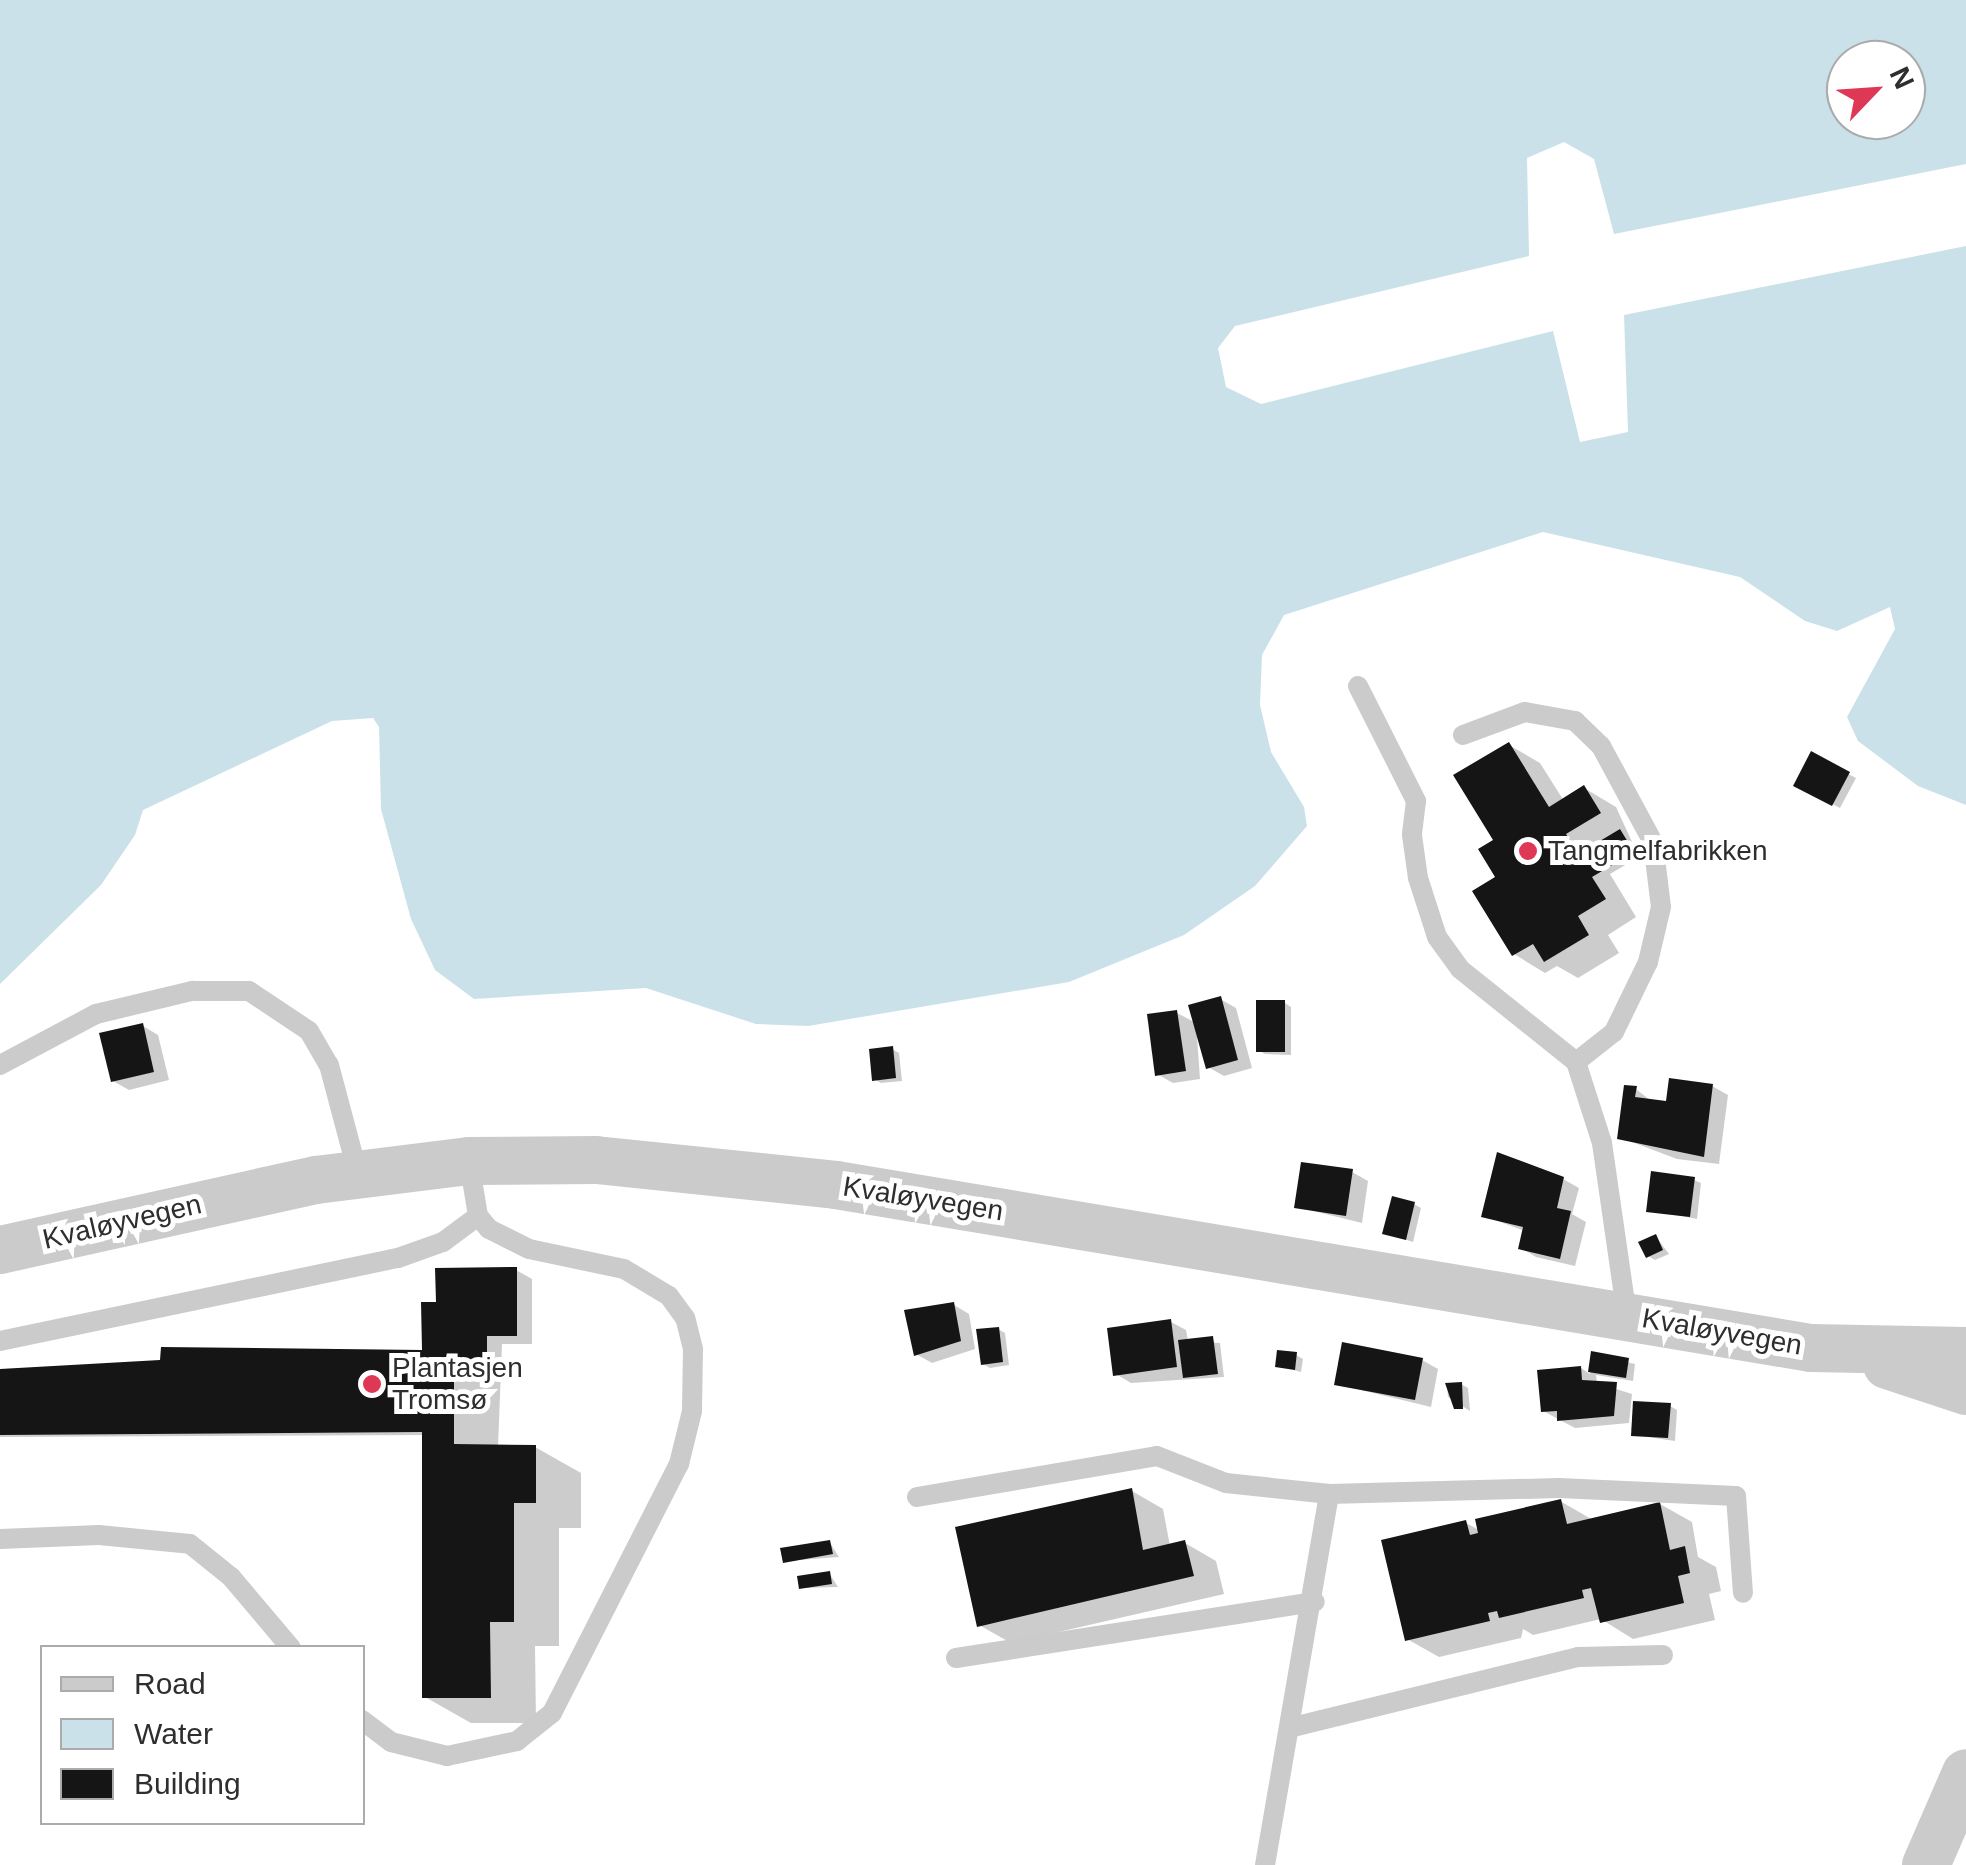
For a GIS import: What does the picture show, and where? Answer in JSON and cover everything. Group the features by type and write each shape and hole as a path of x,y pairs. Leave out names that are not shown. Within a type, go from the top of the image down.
{"street":[{"name":"Kvaløyvegen","path":"0,1250 358,1174 469,1161 596,1160 836,1185 1845,1351 1966,1351"},
{"name":"Kvaløyvegen","path":"1845,1351 1966,1391"},
{"path":"1926,1865 1966,1773"}],"lane":[{"path":"1358,686 1416,800 1416,864 1437,937 1460,968 1576,1062 1602,1143 1627,1316"},
{"path":"1463,735 1526,712 1575,722 1601,746 1653,842 1662,907 1648,962 1614,1032 1576,1062"},
{"path":"0,1065 96,1014 192,991 250,991 309,1031 329,1065 358,1174"},
{"path":"365,1722 391,1742 447,1756 518,1741 552,1713 584,1660 684,1446 693,1349 685,1318 670,1296 624,1270 530,1249 489,1229 478,1216 469,1161"},
{"path":"0,1341 398,1258 443,1242 478,1216"},
{"path":"917,1497 1157,1456 1226,1484 1329,1494 1559,1488 1736,1496 1743,1593"},
{"path":"1265,1865 1315,1602 1329,1494"},
{"path":"0,1539 99,1535 190,1544 231,1577 288,1645"},
{"path":"956,1658 1315,1602"},
{"path":"1293,1727 1578,1656 1663,1655"}],"water":[{"path":"0,0 1966,0 1966,164 1614,234 1594,159 1564,142 1527,158 1529,256 1235,326 1218,348 1226,387 1261,404 1553,331 1580,442 1628,432 1624,315 1966,246 1966,805 1918,786 1858,741 1847,717 1895,629 1890,607 1837,631 1805,621 1740,577 1543,532 1284,615 1262,655 1260,705 1271,752 1304,807 1307,826 1255,886 1184,935 1069,982 808,1026 756,1024 646,988 474,999 435,970 411,919 381,809 379,727 373,718 332,721 143,810 135,835 101,885 0,984"}],"building":[{"name":"Tangmelfabrikken","path":"1509,742 1549,807 1584,785 1601,813 1566,834 1578,854 1620,829 1634,852 1592,877 1606,899 1578,916 1589,935 1544,962 1533,944 1512,956 1472,891 1495,877 1478,849 1493,840 1453,775"},
{"path":"1811,751 1850,772 1832,806 1793,786"},
{"path":"1221,996 1238,1060 1206,1069 1188,1005"},
{"path":"1256,1000 1285,1000 1285,1052 1256,1052"},
{"path":"1177,1010 1186,1071 1155,1076 1147,1014"},
{"path":"143,1023 154,1072 111,1082 99,1033"},
{"path":"893,1046 896,1078 872,1081 869,1049"},
{"path":"1669,1078 1713,1084 1704,1157 1617,1139 1624,1085 1637,1086 1635,1097 1666,1101"},
{"path":"1497,1152 1564,1177 1557,1208 1571,1211 1560,1259 1518,1249 1523,1227 1481,1217"},
{"path":"1301,1162 1353,1169 1346,1216 1294,1208"},
{"path":"1651,1171 1695,1177 1690,1217 1646,1212"},
{"path":"1392,1196 1415,1202 1406,1240 1382,1234"},
{"path":"1656,1234 1663,1250 1646,1258 1638,1242"},
{"path":"517,1267 517,1336 487,1336 487,1363 454,1363 454,1444 536,1445 536,1503 514,1503 514,1622 490,1622 491,1698 422,1698 422,1432 0,1435 0,1369 160,1360 161,1347 422,1350 421,1302 436,1302 435,1268"},
{"path":"954,1302 961,1341 914,1356 904,1310"},
{"path":"1171,1319 1177,1367 1113,1376 1107,1328"},
{"path":"999,1327 1003,1362 981,1365 976,1329"},
{"path":"1213,1336 1218,1374 1183,1378 1178,1340"},
{"path":"1342,1342 1423,1358 1415,1400 1334,1385"},
{"path":"1277,1350 1297,1352 1295,1370 1275,1367"},
{"path":"1591,1351 1629,1358 1626,1378 1588,1372"},
{"path":"1581,1366 1582,1380 1617,1382 1614,1416 1557,1421 1557,1411 1541,1412 1537,1370"},
{"path":"1462,1382 1463,1409 1454,1409 1445,1383"},
{"path":"1633,1401 1671,1403 1668,1438 1631,1436"},
{"path":"1132,1488 1143,1550 1185,1540 1194,1576 977,1627 955,1527"},
{"path":"1561,1499 1567,1524 1660,1502 1670,1550 1685,1546 1690,1573 1678,1576 1684,1603 1600,1623 1591,1588 1582,1590 1584,1598 1499,1618 1497,1611 1488,1613 1490,1621 1405,1641 1381,1540 1466,1520 1470,1535 1478,1533 1475,1519"},
{"path":"830,1540 833,1554 783,1563 780,1548"},
{"path":"830,1571 832,1584 799,1589 797,1576"}],"place":[{"name":"Tangmelfabrikken","path":"1528,851"},
{"name":"Plantasjen Tromsø","path":"372,1384"}]}
